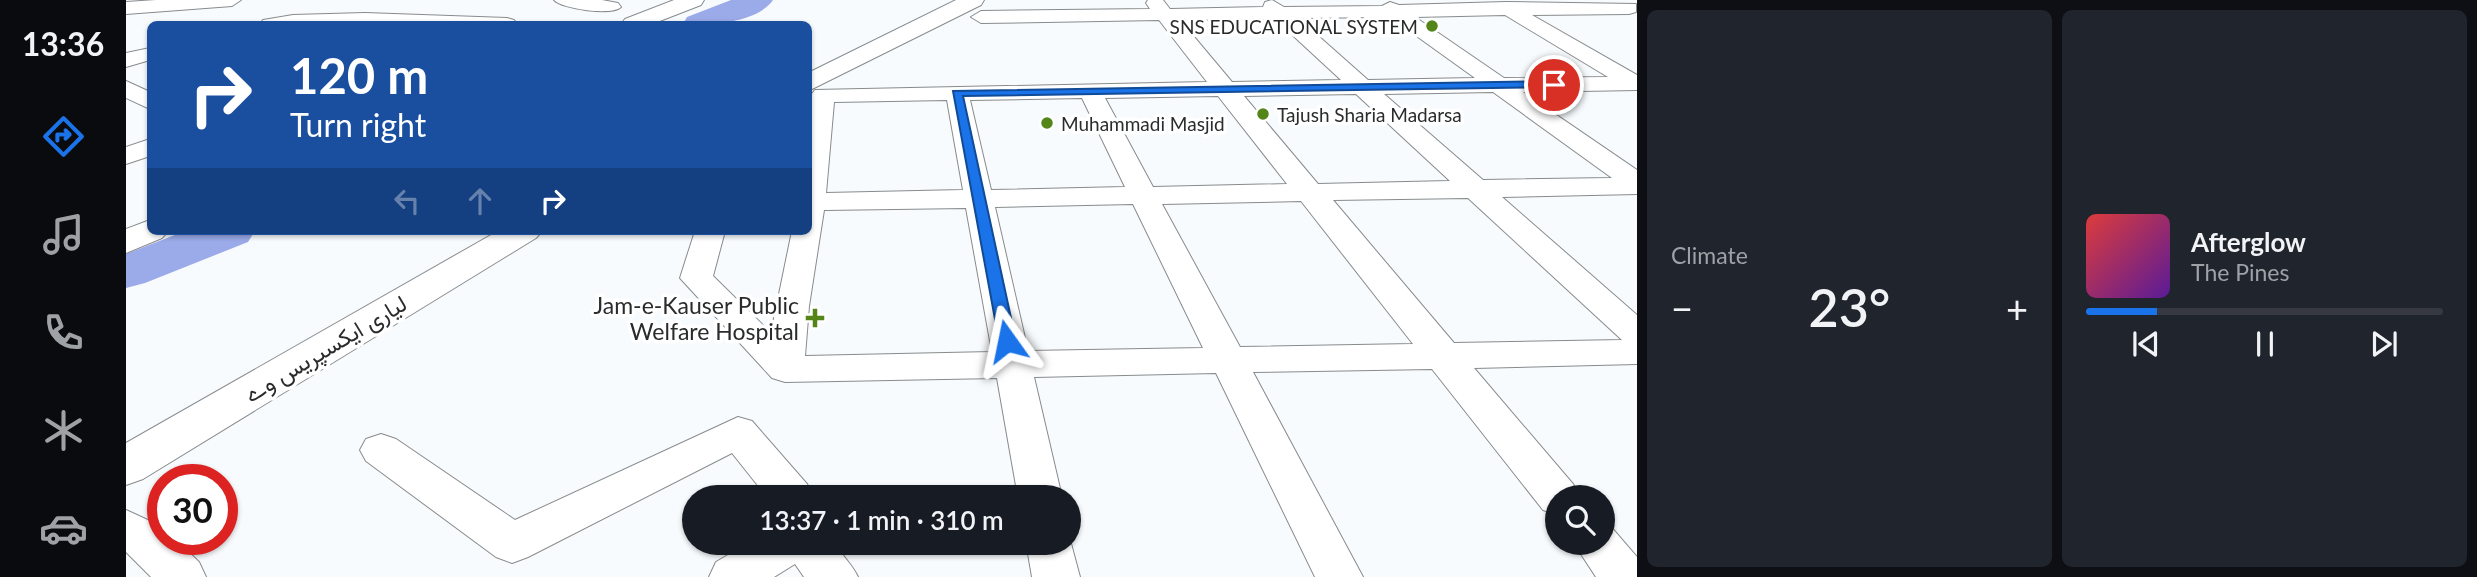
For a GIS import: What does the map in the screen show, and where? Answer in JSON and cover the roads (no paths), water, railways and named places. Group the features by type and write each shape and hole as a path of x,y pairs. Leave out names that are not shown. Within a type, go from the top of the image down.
{"highway":[{"path":"640,21 693,0"},
{"path":"812,81 977,8"},
{"path":"126,242 147,232"},
{"name":"لیاری ایکسپریس وے","path":"126,466 517,235"}],"street":[{"path":"126,8 232,0"},
{"path":"563,0 611,6"},
{"path":"1499,4 1637,84"},
{"path":"977,8 1623,4"},
{"path":"1387,5 1637,184"},
{"path":"1272,6 1637,334"},
{"path":"1158,7 1548,485"},
{"path":"293,21 422,21"},
{"path":"126,60 147,55"},
{"path":"812,189 823,95 1637,84"},
{"path":"126,88 147,100"},
{"path":"1090,91 1339,577"},
{"path":"957,93 1037,485"},
{"path":"126,156 147,148"},
{"path":"812,215 978,199 1637,184"},
{"path":"709,235 696,278 785,369 1637,352"},
{"path":"785,369 792,306 805,235"},
{"path":"381,450 512,543 738,432 782,485"},
{"path":"126,529 147,541 182,577"},
{"path":"733,577 769,555"},
{"path":"816,555 834,577"},
{"path":"1052,555 1056,577"},
{"path":"1606,555 1624,577"}],"waterway":[{"path":"706,21 758,0"},
{"path":"126,272 220,235"}],"place":[{"name":"SNS EDUCATIONAL SYSTEM","path":"1432,26"},
{"name":"Tajush Sharia Madarsa","path":"1263,114"},
{"name":"Muhammadi Masjid","path":"1047,123"},
{"name":"Jam-e-Kauser Public Welfare Hospital","path":"815,318"}]}
